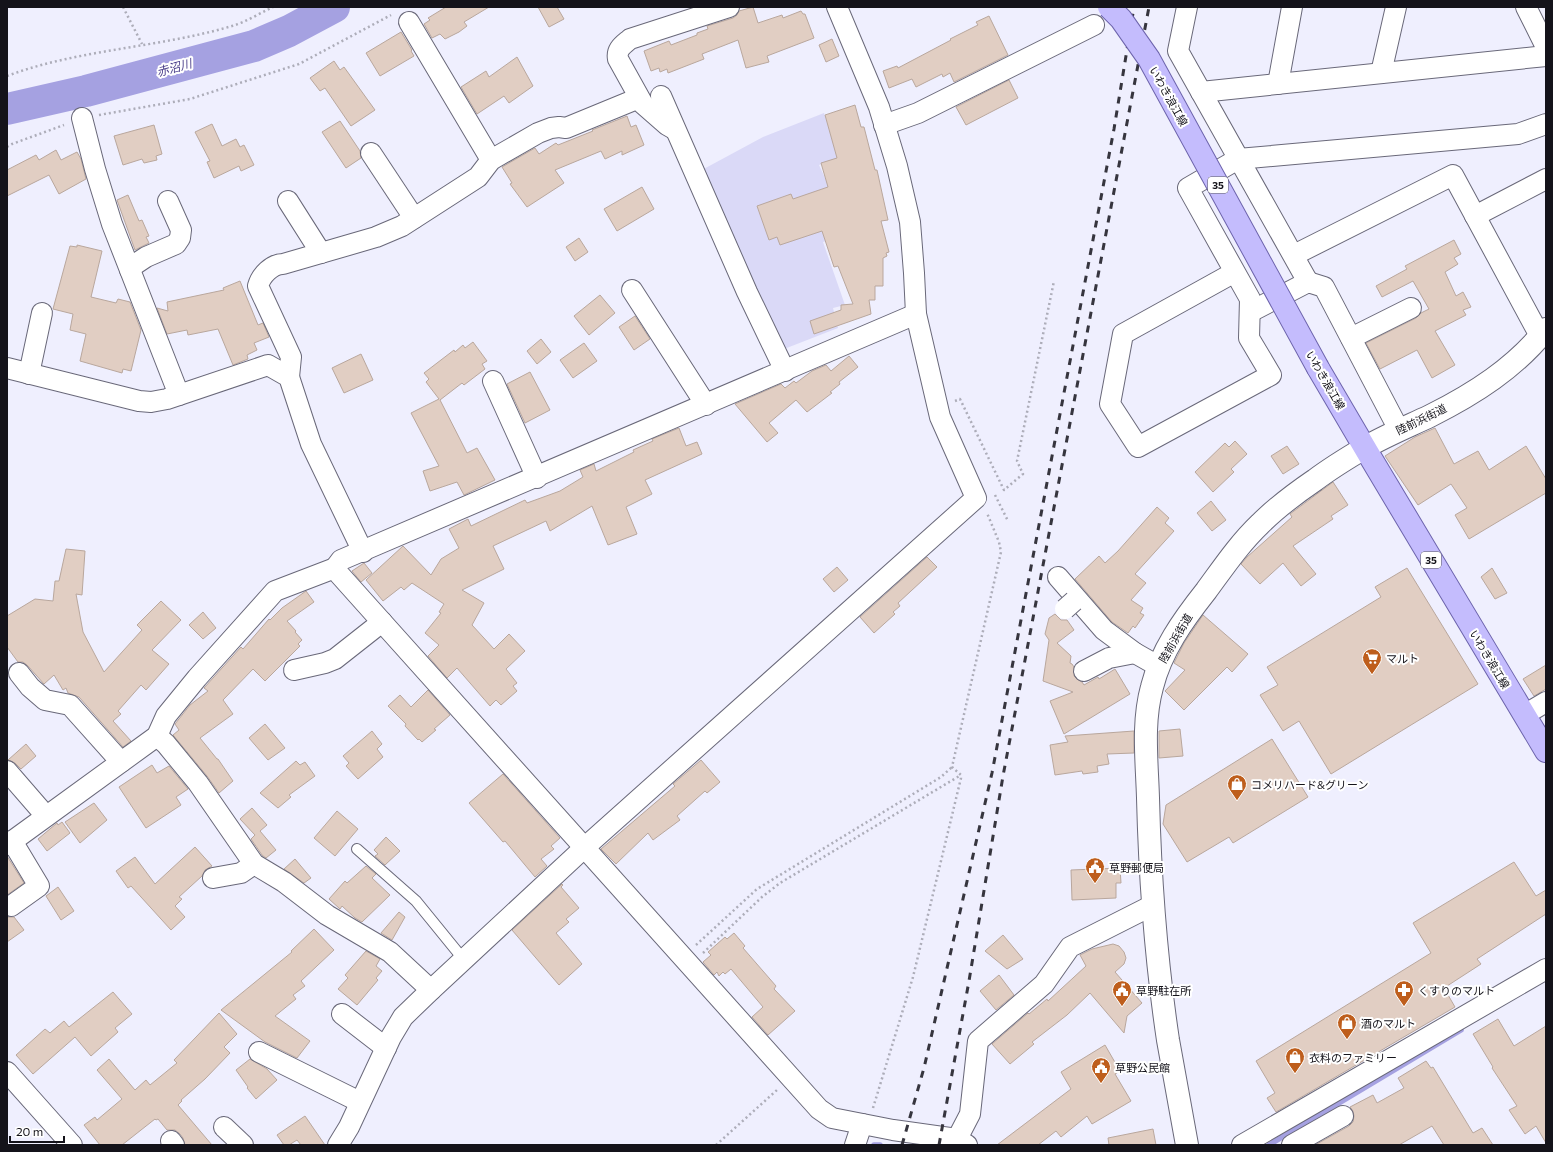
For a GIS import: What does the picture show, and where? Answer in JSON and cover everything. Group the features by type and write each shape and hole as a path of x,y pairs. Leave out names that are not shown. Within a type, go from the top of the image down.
{"main road":[{"name":"いわき浪江線","path":"1109,7 1121,19 1152,64 1318,368 1546,751"}],"street":[{"path":"675,130 668,126 643,104 618,59 617,54 619,48 630,39 663,27 729,7"},
{"path":"338,1145 349,1127 386,1048 403,1017 584,848 976,498 957,459 937,408 916,314 910,222 897,166 878,107 837,7"},
{"path":"1187,7 1178,51 1238,159 1294,254 1308,282"},
{"path":"1278,84 1292,7"},
{"path":"1381,73 1396,7"},
{"path":"1526,7 1546,47"},
{"path":"400,18 491,160"},
{"path":"884,125 918,113 1094,25"},
{"path":"1201,92 1546,56"},
{"path":"661,96 748,292 785,371"},
{"path":"363,552 311,444 289,377 291,357 258,286 260,278 277,264 283,264 376,237 402,226 478,177 491,160 538,133 551,128 566,128 639,98"},
{"path":"82,118 104,199 179,395"},
{"path":"1235,272 1123,334 1110,404 1138,448 1272,375 1249,338 1250,299 1235,272 1188,188 1238,159 1518,134 1546,124"},
{"path":"371,152 414,218"},
{"path":"1294,254 1453,175 1475,216 1543,332"},
{"path":"1475,216 1546,179"},
{"path":"130,270 134,265 146,257 176,244 180,238 181,230 168,201"},
{"path":"288,201 321,253"},
{"path":"1250,312 1308,282 1324,287 1399,430"},
{"path":"632,290 706,405"},
{"path":"1351,338 1411,308"},
{"path":"29,374 42,313"},
{"path":"11,906 39,886 10,843 158,736 170,710 275,591 335,568 341,560 537,478 916,314"},
{"name":"陸前浜街道","path":"1186,1145 1161,990 1153,905 1146,716 1158,666 1172,638 1236,551 1260,524 1287,500 1365,447 1469,395 1496,377 1534,344 1543,332"},
{"path":"7,368 139,401 151,402 179,395 268,365 289,377"},
{"path":"493,381 537,478"},
{"path":"335,568 790,1078 819,1109 832,1118 962,1142 970,1114 978,1041 1044,984 1070,947 1153,905"},
{"path":"1058,577 1072,603 1104,630 1135,653 1158,666"},
{"path":"294,670 336,659 382,622"},
{"path":"1084,671 1109,658 1135,653"},
{"path":"19,673 30,687 45,700 70,705 121,762"},
{"path":"1524,715 1546,702"},
{"path":"158,736 198,783 254,864 284,882 327,915 390,952 431,990"},
{"path":"7,771 46,816"},
{"path":"213,878 241,873 254,864"},
{"path":"1242,1145 1546,969"},
{"path":"342,1014 386,1048"},
{"path":"259,1052 360,1102"},
{"path":"7,1072 72,1145"},
{"path":"1292,1145 1343,1116"},
{"path":"855,1145 862,1124"},
{"path":"224,1127 243,1145"}],"lane":[{"path":"357,848 416,901 464,960"}],"path":[{"path":"123,7 143,44"},
{"path":"7,76 25,69 52,63 143,44 206,33 234,26 273,7"},
{"path":"7,147 82,118 190,99 299,64 400,18"},
{"path":"937,408 960,399 1004,490 1023,474 1017,461 1054,280"},
{"path":"686,961 756,889 941,777 952,767 1000,552 999,542 986,511 976,498"},
{"path":"952,767 961,775"},
{"path":"686,961 780,883 961,775"},
{"path":"862,1124 872,1112 913,977 961,775"},
{"path":"716,1145 790,1078"}],"shaded area":[{"path":"824,113 839,158 819,165 830,189 841,238 823,242 845,305 833,308 838,328 779,351 700,171 763,137"}],"building":[{"path":"446,7 489,7 464,22 467,26 459,32 445,39 440,34 432,38 424,24 430,20 428,18"},
{"path":"538,7 557,7 564,19 549,27"},
{"path":"753,7 758,23 782,15 783,18 801,11 805,14 814,38 767,56 769,62 746,68 738,40 702,54 704,59 668,73 667,69 660,72 659,68 651,71 644,51 669,41 671,45 697,35 697,33 708,29 707,26 733,18 739,11"},
{"path":"989,16 1008,55 954,82 950,73 943,77 942,74 916,87 912,79 889,88 883,71 897,66 898,68 978,25 976,22"},
{"path":"401,32 414,56 380,76 366,53"},
{"path":"832,39 839,56 826,62 819,45"},
{"path":"517,57 533,86 509,103 504,96 477,114 461,87 486,71 489,77"},
{"path":"334,61 340,70 344,67 375,110 351,126 325,88 320,91 310,78"},
{"path":"1009,80 1018,98 966,125 956,107"},
{"path":"855,105 861,127 864,127 875,170 877,170 888,220 881,221 889,252 886,253 887,256 883,258 883,286 875,286 875,300 869,300 871,314 814,334 810,321 841,310 841,305 853,304 838,266 834,267 822,231 780,245 777,237 769,240 757,206 791,194 793,199 828,187 821,163 837,158 825,115"},
{"path":"627,116 631,127 636,125 644,145 622,155 622,151 605,159 601,151 555,170 564,183 527,207 510,184 512,183 502,167 535,148 539,154 556,143 558,145"},
{"path":"340,121 360,151 361,158 346,168 322,132"},
{"path":"212,124 222,146 236,139 240,147 244,145 254,165 241,171 239,166 214,178 207,162 210,161 195,132"},
{"path":"154,125 162,154 156,156 157,160 144,163 142,159 123,165 114,136"},
{"path":"56,150 61,160 77,152 81,159 86,179 59,194 49,175 7,196 7,170 36,155 39,160"},
{"path":"642,187 654,209 617,231 604,209"},
{"path":"128,195 139,221 142,220 149,236 146,237 149,243 135,250 117,200"},
{"path":"579,238 588,252 575,261 566,247"},
{"path":"1454,240 1461,254 1454,258 1458,264 1445,272 1456,296 1463,292 1471,307 1463,310 1466,315 1435,331 1455,365 1432,378 1417,350 1380,369 1366,343 1416,318 1421,313 1429,309 1413,281 1382,297 1376,286 1407,269 1405,266"},
{"path":"77,245 102,251 91,297 116,303 118,299 130,302 141,330 131,371 123,369 122,373 80,361 86,334 70,330 73,314 53,309 70,246 77,247"},
{"path":"240,281 258,325 263,323 269,337 254,343 257,350 247,355 248,359 233,365 218,329 188,335 187,330 167,334 157,308 168,311 167,302 224,290 223,288"},
{"path":"600,295 615,313 589,335 574,316"},
{"path":"635,316 650,339 634,350 619,327"},
{"path":"541,339 551,352 537,364 527,351"},
{"path":"473,342 487,361 482,364 485,369 464,385 462,383 440,400 467,453 477,448 495,480 464,495 457,482 430,491 423,471 439,466 411,413 439,399 426,382 429,379 424,373 454,350 455,352 463,345 465,348"},
{"path":"584,343 597,361 573,378 560,360"},
{"path":"361,354 373,380 344,393 332,368"},
{"path":"849,356 858,367 839,382 840,384 830,392 832,393 807,412 796,400 769,423 778,433 767,442 735,404 781,384 785,388 794,381 796,383 812,371 826,365 831,371"},
{"path":"530,372 550,410 525,423 507,384"},
{"path":"679,428 686,446 697,442 702,454 645,480 652,494 626,507 637,534 608,545 592,506 550,531 546,521 493,546 504,569 462,590 484,603 472,625 494,649 509,634 525,651 506,669 517,683 513,686 517,691 501,705 496,700 490,706 457,668 447,678 428,656 439,645 425,633 441,613 439,612 444,604 412,583 404,590 401,587 383,601 366,580 403,546 431,575 441,559 459,548 449,529 468,519 471,526 525,500 527,503 560,491 583,477 580,470 594,464 596,471 634,452 633,450 653,441 652,439"},
{"path":"1435,428 1454,464 1478,451 1489,470 1526,446 1546,479 1546,493 1469,539 1455,515 1467,508 1451,484 1418,505 1385,456 1415,437"},
{"path":"1235,441 1247,454 1231,469 1234,472 1213,492 1195,472 1225,443 1229,447"},
{"path":"1287,446 1299,464 1283,474 1271,456"},
{"path":"1333,482 1348,505 1331,516 1333,519 1293,546 1316,574 1301,586 1283,563 1260,584 1241,564 1292,517 1290,514"},
{"path":"1211,501 1226,520 1212,531 1197,513"},
{"path":"1157,507 1169,518 1165,523 1174,531 1135,574 1146,583 1131,600 1143,608 1140,613 1144,615 1135,628 1133,626 1128,633 1112,622 1075,579 1099,556 1105,563 1118,551"},
{"path":"66,549 85,551 82,595 76,594 83,632 104,672 142,630 137,625 161,601 181,620 152,650 169,664 146,690 141,685 118,711 121,714 113,721 131,741 123,747 79,697 68,693 66,688 63,690 54,675 44,684 28,666 23,662 18,662 7,647 7,616 35,599 53,601 55,581 59,581"},
{"path":"927,557 937,567 898,603 900,606 893,612 895,614 874,633 860,617"},
{"path":"364,563 372,573 361,582 352,571"},
{"path":"837,567 848,580 834,592 823,579"},
{"name":"マルト","path":"1407,568 1478,684 1331,774 1299,721 1283,731 1260,695 1278,685 1267,667 1381,597 1375,587"},
{"path":"1492,568 1507,593 1495,599 1481,577"},
{"path":"306,591 314,602 287,621 302,640 298,644 300,646 265,681 253,669 223,700 233,714 200,738 218,759 233,781 219,793 173,735 179,730 175,724 190,705 208,691 204,688 241,647 243,649 269,619 270,620 282,608"},
{"path":"203,612 216,628 203,639 189,625"},
{"path":"1055,614 1061,620 1067,620 1074,630 1057,643 1071,656 1070,663 1074,667 1074,676 1084,685 1098,677 1099,679 1115,669 1130,694 1064,734 1050,701 1073,692 1043,681 1049,640 1045,634 1049,618"},
{"path":"1203,615 1248,654 1232,672 1227,667 1184,710 1165,691 1185,670 1174,663 1184,643"},
{"path":"1546,665 1546,689 1534,696 1523,679"},
{"path":"428,690 450,715 422,742 419,739 418,740 405,726 406,724 388,706 400,695 411,707"},
{"path":"265,724 285,748 268,760 249,738"},
{"path":"1180,729 1183,756 1159,758 1159,731"},
{"path":"372,731 382,744 377,749 383,757 358,779 346,766 349,763 343,756"},
{"path":"1134,731 1134,753 1107,754 1109,764 1097,766 1098,772 1083,774 1082,771 1055,775 1050,745 1068,742 1065,736"},
{"name":"コメリハード&グリーン","path":"1272,739 1308,797 1233,843 1229,837 1187,862 1163,824 1166,805"},
{"path":"26,744 36,756 21,769 15,763 8,760"},
{"path":"701,760 720,782 707,793 705,791 677,816 680,820 653,840 648,833 616,864 601,849 675,786 673,784"},
{"path":"296,761 300,765 305,762 315,776 289,795 291,797 278,808 260,793"},
{"path":"152,765 157,773 169,766 188,789 176,797 181,805 146,828 119,787"},
{"path":"503,774 560,838 551,846 554,849 541,859 547,866 535,877 505,841 503,842 469,803"},
{"path":"94,803 107,820 80,843 65,822"},
{"path":"252,808 267,825 260,831 276,850 266,858 262,855 251,839 255,835 240,819"},
{"path":"337,811 358,829 335,856 314,838"},
{"path":"62,822 70,833 47,851 38,839 57,823 58,825"},
{"path":"386,837 400,851 385,865 375,856 378,854 374,850"},
{"path":"195,847 212,866 205,870 202,876 179,897 182,899 175,906 185,917 171,930 131,886 128,888 116,871 135,857 155,884"},
{"path":"7,856 24,883 7,895"},
{"path":"295,859 311,878 304,883 284,869"},
{"path":"1514,862 1536,896 1546,890 1546,914 1477,959 1481,964 1444,988 1455,1007 1276,1112 1267,1098 1275,1093 1256,1061 1431,953 1413,923"},
{"path":"366,866 376,874 372,878 390,895 362,922 355,918 342,906 340,909 329,899 345,881 347,883"},
{"path":"1120,868 1121,883 1116,883 1116,898 1072,900 1071,870"},
{"path":"562,884 563,885 561,887 579,908 566,919 569,922 556,933 582,964 559,985 512,930"},
{"path":"58,887 74,911 61,920 46,896"},
{"path":"399,912 405,917 392,940 381,933"},
{"path":"7,917 14,917 24,930 7,942"},
{"path":"314,929 334,950 301,981 305,986 293,995 296,999 275,1016 310,1041 297,1058 265,1042 221,1010 292,952 291,951"},
{"path":"734,933 745,946 743,948 776,986 774,989 795,1011 768,1035 752,1017 763,1007 731,969 725,974 723,972 719,976 717,972 714,975 703,962 711,955 708,952 725,937 727,939"},
{"path":"1003,935 1023,959 1007,969 985,951"},
{"path":"1113,944 1119,946 1124,952 1126,958 1124,964 1115,972 1142,1003 1127,1016 1124,1033 1090,993 1067,1015 1032,1042 1034,1044 1010,1064 992,1044 1028,1013 1029,1014 1047,999 1048,1001 1086,966 1080,955 1092,949"},
{"path":"366,951 380,959 376,966 382,971 376,978 378,980 357,1005 338,989 348,978 345,975"},
{"path":"999,975 1014,995 996,1010 980,991"},
{"path":"113,992 132,1014 115,1028 118,1032 91,1056 75,1037 33,1074 16,1055 45,1029 50,1033 64,1021 69,1027"},
{"path":"219,1013 237,1034 224,1047 230,1053 205,1079 181,1100 182,1101 178,1105 212,1145 185,1145 180,1134 175,1130 167,1130 158,1119 155,1119 122,1145 100,1145 84,1125 95,1117 97,1120 122,1099 97,1070 109,1059 135,1090 146,1080 150,1085 177,1063 174,1060"},
{"path":"1498,1019 1514,1046 1546,1026 1546,1143 1536,1126 1525,1134 1509,1110 1517,1106 1492,1068 1493,1067 1473,1034"},
{"path":"1105,1045 1120,1071 1115,1074 1131,1101 1092,1124 1087,1116 1061,1137 1056,1131 1038,1145 997,1145 1071,1089 1061,1072"},
{"path":"250,1059 267,1069 277,1080 256,1099 236,1070"},
{"path":"1426,1061 1431,1068 1433,1067 1473,1133 1482,1128 1493,1145 1444,1145 1432,1126 1399,1145 1315,1145 1349,1126 1353,1122 1353,1111 1350,1107 1373,1095 1377,1103 1404,1088 1398,1078"},
{"path":"305,1116 325,1145 301,1145 297,1140 289,1145 284,1145 277,1135"},
{"path":"1153,1129 1156,1145 1109,1145 1108,1138"}],"waterway":[{"name":"赤沼川","path":"7,109 86,91 254,46 289,31 334,7"},
{"path":"1269,1145 1461,1030"},
{"path":"874,1145 880,1145"}],"railway":[{"path":"902,1145 924,1068 992,773 1114,129 1134,7"},
{"path":"939,1145 969,981 1003,776 1149,7"}],"place":[{"name":"マルト","path":"1372,675"},
{"name":"コメリハード&グリーン","path":"1237,801"},
{"name":"草野郵便局","path":"1095,884"},
{"name":"草野駐在所","path":"1122,1007"},
{"name":"くすりのマルト","path":"1404,1007"},
{"name":"酒のマルト","path":"1347,1040"},
{"name":"衣料のファミリー","path":"1295,1074"},
{"name":"草野公民館","path":"1101,1084"}]}
